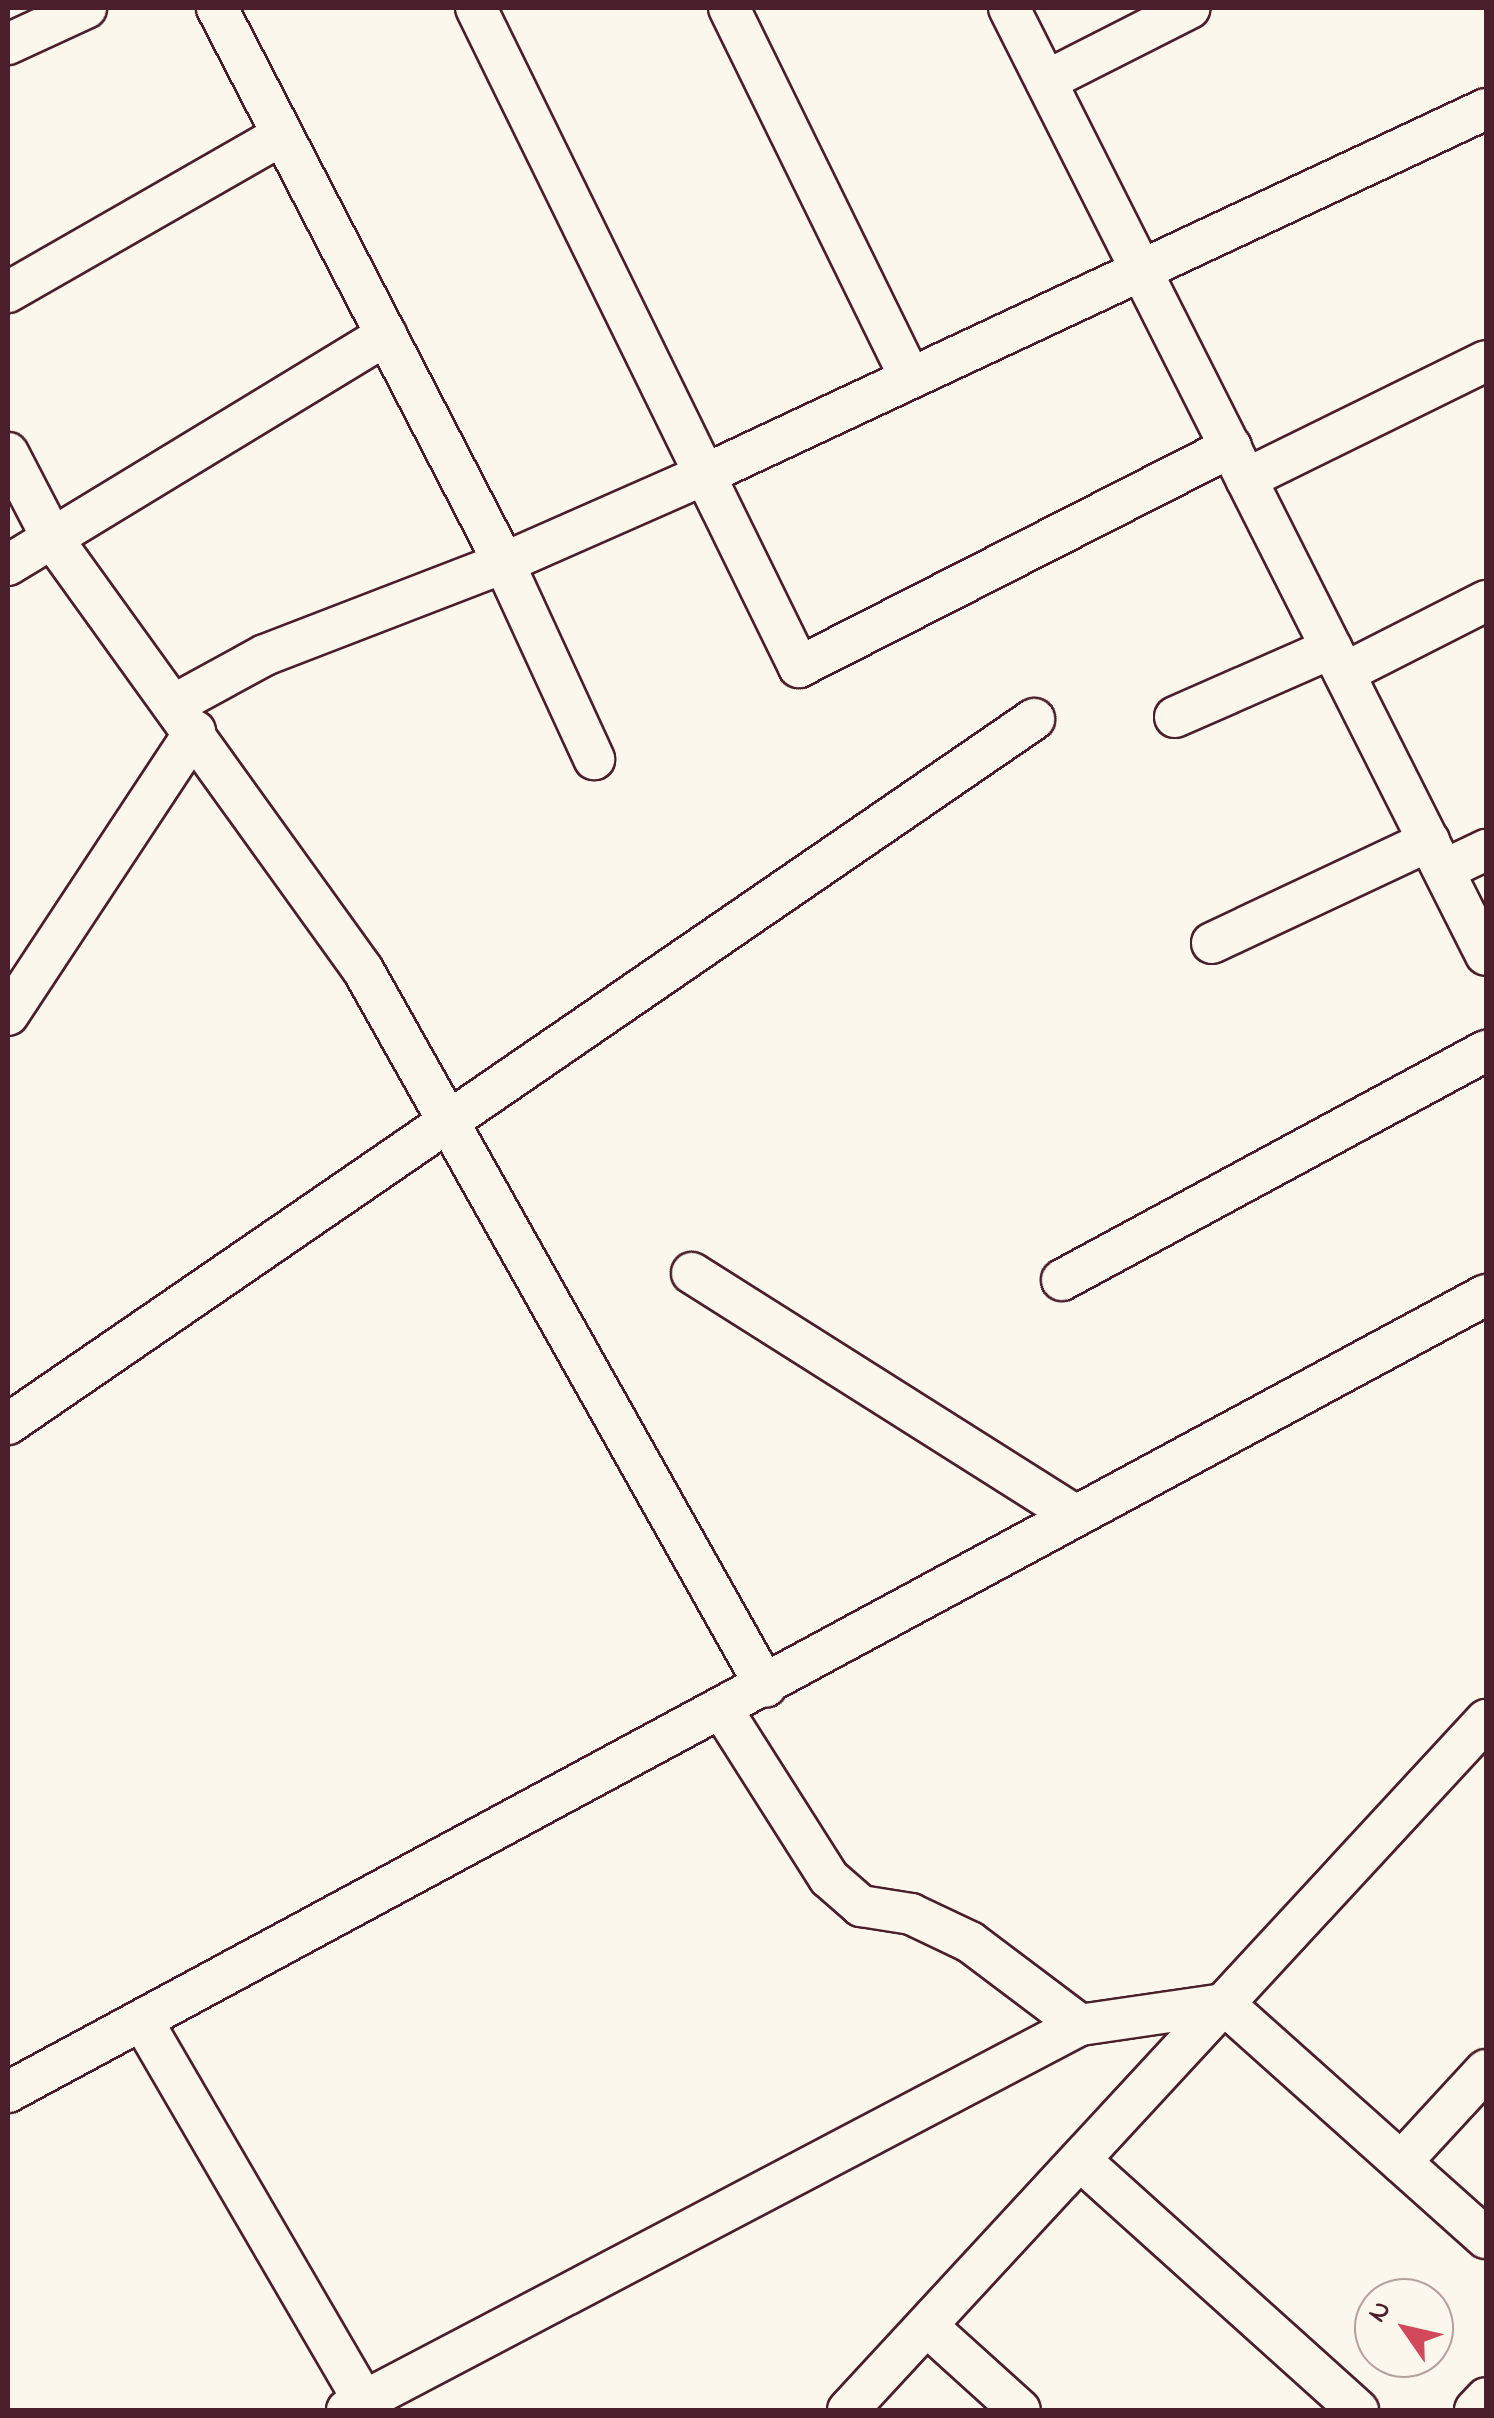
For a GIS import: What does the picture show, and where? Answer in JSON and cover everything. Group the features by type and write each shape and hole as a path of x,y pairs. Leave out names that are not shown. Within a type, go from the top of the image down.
{"street":[{"path":"8,44 86,8"},
{"path":"218,8 504,563 594,759"},
{"path":"476,8 799,668 1238,463 1486,361"},
{"path":"730,8 910,377"},
{"path":"1009,8 1486,955"},
{"path":"1046,81 1190,8"},
{"path":"8,1015 185,718 265,655 504,563 706,474 1486,109"},
{"path":"8,292 282,135"},
{"path":"8,565 387,336"},
{"path":"8,454 52,538 364,970 447,1126 766,1688"},
{"path":"1175,717 1338,661 1486,601"},
{"path":"8,1424 447,1126 1034,719"},
{"path":"1212,942 1436,855 1486,850"},
{"path":"1062,1280 1486,1051"},
{"path":"692,1273 1076,1516"},
{"path":"8,2092 766,1688 1486,1296"},
{"path":"723,1711 828,1878 861,1906 911,1914 970,1942 1080,2025"},
{"path":"848,2410 1486,1720"},
{"path":"142,2020 359,2408 1080,2025 1224,2004 1486,2238"},
{"path":"1402,2162 1486,2070"},
{"path":"1080,2160 1358,2410"},
{"path":"926,2326 1020,2410"},
{"path":"1475,2410 1486,2398"}]}
